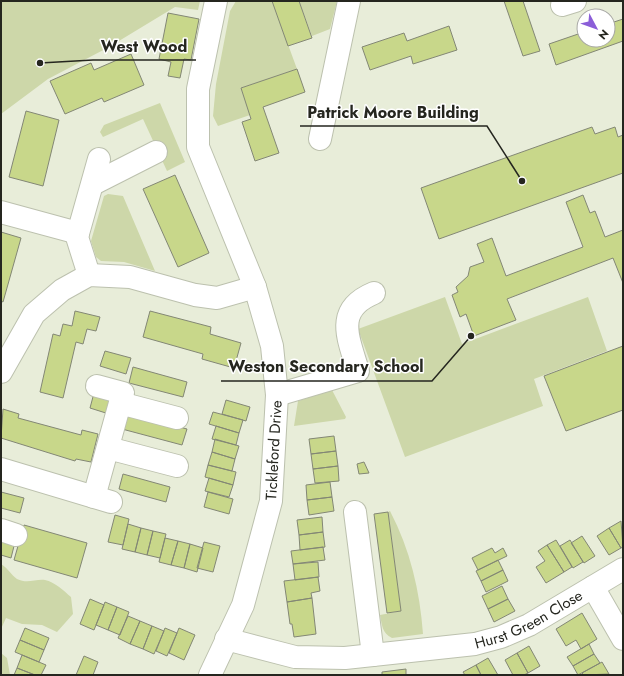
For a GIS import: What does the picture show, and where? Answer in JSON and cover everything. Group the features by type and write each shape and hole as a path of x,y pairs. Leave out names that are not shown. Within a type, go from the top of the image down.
{"street":[{"name":"Tickleford Drive","path":"210,675 242,605 271,501 277,395 272,346 255,287 198,147 198,89 216,1"},
{"path":"320,139 349,1"},
{"path":"92,184 156,152"},
{"path":"90,275 77,237 99,159"},
{"path":"1,212 78,234"},
{"path":"1,372 34,314 62,290 90,275 130,277 194,295 217,298 255,287"},
{"path":"277,395 358,371 346,328 348,317 361,298 374,293"},
{"path":"1,469 103,500 108,448 123,393 97,386"},
{"path":"120,403 177,418"},
{"path":"108,448 177,466"},
{"path":"226,639 295,657 345,658 373,655 355,512"},
{"name":"Hurst Green Close","path":"373,655 475,644 501,637 528,625 623,569"},
{"path":"593,587 623,639"}],"green space":[{"path":"1,1 200,1 198,10 175,7 109,47 48,79 1,114"},
{"path":"236,1 272,1 297,69 241,88 250,115 218,126 213,116 216,84 230,11"},
{"path":"299,1 337,1 330,29 312,36"},
{"path":"160,103 185,162 167,171 143,119 103,137 100,132 104,125"},
{"path":"108,194 123,196 155,271 124,262 101,261 96,257 91,241 104,196"},
{"path":"445,297 462,344 588,297 607,351 534,379 543,406 405,457 358,329"},
{"path":"332,390 346,417 345,419 294,426 298,401"},
{"path":"390,511 403,540 413,571 417,586 423,634 392,638 386,634 382,625 380,615 401,611 388,512"},
{"path":"1,564 6,567 17,579 24,581 49,581 71,597 73,614 57,632 42,625 22,624 6,618 1,629"},
{"path":"1,653 7,658 10,675 1,675"}],"building":[{"path":"272,1 299,1 312,38 288,46"},
{"path":"504,1 523,1 540,51 523,56"},
{"path":"168,13 199,19 191,60 184,59 180,78 168,76 171,62 159,59"},
{"path":"623,19 623,41 616,44 616,21"},
{"path":"449,26 457,50 413,64 411,56 370,70 362,47 404,33 407,41"},
{"path":"576,35 576,48 603,48 556,65 549,44"},
{"path":"131,54 144,85 104,102 102,98 65,114 50,81 91,63 94,70"},
{"path":"297,69 305,92 263,107 279,153 255,161 242,122 251,119 241,88"},
{"path":"26,111 59,120 43,186 9,177"},
{"path":"592,127 595,134 615,127 618,137 623,135 623,173 439,239 421,188"},
{"path":"175,175 209,253 178,267 143,189"},
{"path":"583,195 590,213 595,211 605,237 623,230 623,283 613,258 507,299 516,320 474,336 466,314 460,317 452,295 458,292 456,287 468,276 470,267 484,262 477,244 492,238 506,276 583,247 566,202"},
{"path":"1,232 21,238 3,302 1,301"},
{"path":"75,311 100,317 96,331 87,329 83,344 76,342 63,398 40,392 53,334 60,336 63,324 72,326"},
{"path":"150,311 211,327 210,334 241,343 234,368 202,359 203,354 143,337"},
{"path":"623,346 623,410 566,431 544,376"},
{"path":"105,351 131,358 126,374 100,366"},
{"path":"133,367 187,382 183,397 129,383"},
{"path":"94,393 113,398 109,414 90,408"},
{"path":"226,400 250,407 246,421 222,414"},
{"path":"3,409 19,414 18,418 81,435 82,430 98,434 91,462 76,459 75,461 1,438"},
{"path":"213,412 243,420 239,433 209,424"},
{"path":"126,413 187,429 182,445 122,429"},
{"path":"216,426 239,433 236,445 212,439"},
{"path":"334,436 336,451 311,454 309,439"},
{"path":"215,439 239,446 235,459 212,452"},
{"path":"336,451 338,466 313,469 311,454"},
{"path":"212,452 235,459 232,471 208,465"},
{"path":"364,462 369,473 359,474 357,464"},
{"path":"208,465 236,472 233,485 205,477"},
{"path":"338,466 339,481 315,483 313,469"},
{"path":"123,474 170,487 166,502 119,489"},
{"path":"209,478 233,485 229,497 205,491"},
{"path":"330,482 332,497 307,500 306,485"},
{"path":"1,492 24,498 20,513 1,508"},
{"path":"208,492 233,499 229,514 204,507"},
{"path":"332,497 334,511 309,515 307,500"},
{"path":"388,512 401,611 387,613 374,514"},
{"path":"115,515 129,519 123,545 108,542"},
{"path":"322,517 323,532 299,535 297,520"},
{"path":"621,521 623,547 621,548 609,528"},
{"path":"128,524 141,528 135,552 122,549"},
{"path":"24,525 87,543 77,578 14,560"},
{"path":"141,528 153,531 147,555 135,552"},
{"path":"609,528 621,548 609,555 597,536"},
{"path":"153,531 166,534 160,558 147,555"},
{"path":"323,532 325,547 300,550 299,535"},
{"path":"582,536 595,556 584,563 571,543"},
{"path":"1,538 15,542 11,558 1,555"},
{"path":"165,538 178,541 171,565 159,562"},
{"path":"556,540 572,567 564,572 547,545"},
{"path":"570,540 583,562 573,568 560,546"},
{"path":"178,541 190,544 184,568 171,565"},
{"path":"204,542 220,546 213,572 197,568"},
{"path":"190,544 203,548 197,572 184,568"},
{"path":"547,545 564,572 546,583 536,567 545,561 538,551"},
{"path":"323,547 325,560 293,564 291,551"},
{"path":"492,548 495,553 503,548 507,556 478,570 472,558"},
{"path":"498,560 503,570 481,581 476,571"},
{"path":"318,562 319,577 295,580 293,564"},
{"path":"503,570 508,581 486,592 481,581"},
{"path":"318,577 320,591 311,593 312,598 287,602 284,581"},
{"path":"502,586 508,599 488,609 482,596"},
{"path":"312,598 316,634 294,637 292,624 290,624 287,602"},
{"path":"90,599 104,605 94,630 80,624"},
{"path":"508,599 515,611 494,622 488,609"},
{"path":"105,602 117,607 108,630 96,625"},
{"path":"117,607 129,612 120,635 108,630"},
{"path":"582,613 597,639 581,649 576,640 566,646 556,629"},
{"path":"128,616 140,621 130,644 118,638"},
{"path":"140,621 152,626 143,649 130,644"},
{"path":"152,626 164,631 154,654 143,649"},
{"path":"25,628 49,638 44,650 20,640"},
{"path":"165,628 177,633 167,656 156,651"},
{"path":"179,628 195,635 184,660 169,653"},
{"path":"20,640 44,650 39,662 15,652"},
{"path":"589,644 594,654 573,666 567,657"},
{"path":"529,646 540,666 528,673 517,653"},
{"path":"517,653 528,673 524,675 513,675 505,660"},
{"path":"594,654 600,663 578,675 573,666"},
{"path":"22,655 46,665 41,675 35,675 17,668"},
{"path":"84,656 98,662 93,675 76,675"},
{"path":"488,658 498,675 481,675 476,665"},
{"path":"602,662 609,674 584,675 582,673"},
{"path":"476,665 481,675 465,675 463,672"},
{"path":"17,668 35,675 14,675"},
{"path":"406,669 406,675 382,675 382,672"}],"place":[{"name":"West Wood","path":"40,63"},
{"name":"Patrick Moore Building","path":"522,181"},
{"name":"Weston Secondary School","path":"471,336"}]}
